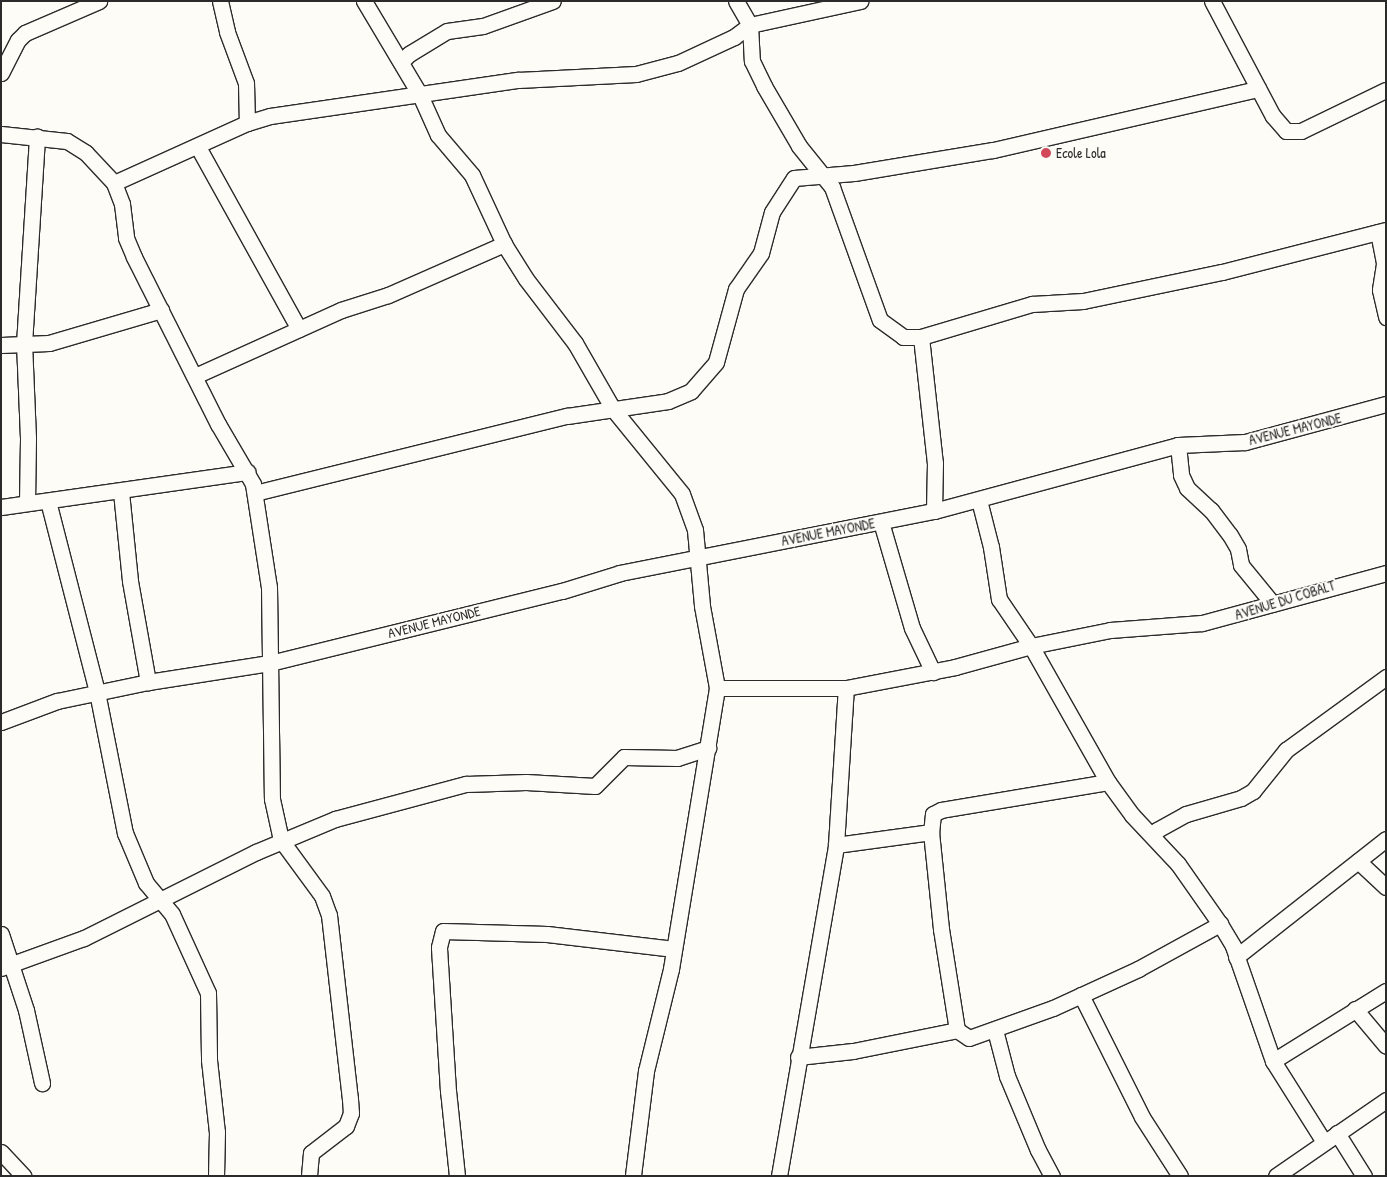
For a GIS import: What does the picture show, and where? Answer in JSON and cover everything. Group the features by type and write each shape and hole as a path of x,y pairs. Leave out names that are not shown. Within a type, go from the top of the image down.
{"street":[{"path":"1,73 6,50 25,33 99,1"},
{"path":"220,1 227,32 246,83 247,123"},
{"path":"364,1 420,95 438,135 472,175 504,244 549,313 575,343 613,409 682,494 691,514 698,556 702,606 716,688 708,748 674,949 646,1071 633,1176"},
{"path":"401,62 409,54 446,31 483,26 553,1"},
{"path":"736,1 750,25 752,61 800,146 820,175 832,187 880,320 903,337 921,337 1032,304 1083,300 1132,292 1222,272 1382,231 1384,264 1380,290 1386,317"},
{"path":"114,183 198,147 247,123 300,110 518,80 636,74 678,63 734,37 750,25 860,1"},
{"path":"1212,1 1258,89 1281,128 1294,132 1386,90"},
{"path":"255,493 568,416 681,397 710,373 716,362 736,289 761,253 772,212 780,194 794,178 854,173 993,150 1258,89"},
{"path":"1,134 54,137 78,146 114,183 122,204 126,238 218,424 248,472 255,493 269,587 272,799 282,840 326,906 348,1075 349,1121 343,1129 311,1153 309,1176"},
{"path":"26,503 28,438 24,344 37,136"},
{"path":"198,147 299,329"},
{"path":"195,376 299,329 388,295 504,244"},
{"path":"1,345 49,343 161,310"},
{"path":"921,337 934,463 934,511"},
{"name":"AVENUE MAYONDE","path":"1,722 57,701 148,682 270,663 562,591 620,573 698,556 934,511 980,500 1178,444 1245,442 1386,404"},
{"path":"1178,444 1181,476 1187,488 1225,528 1238,549 1241,565 1273,604"},
{"path":"1,507 121,492 248,472"},
{"path":"121,492 130,581 148,682"},
{"path":"980,500 992,547 998,599 1031,646 1108,782 1178,864 1220,924 1236,957 1273,1061 1324,1142"},
{"path":"48,501 97,692 125,833 146,883 158,900 172,914 208,993 209,1060 217,1132 216,1176"},
{"path":"881,522 912,628 932,672"},
{"name":"AVENUE DU COBALT","path":"716,688 846,688 932,672 1031,646 1110,630 1185,626 1386,573"},
{"path":"1153,836 1157,830 1186,814 1241,798 1252,791 1286,750 1386,677"},
{"path":"779,1176 836,846 846,688"},
{"path":"7,966 84,938 282,840 335,819 433,791 466,784 526,782 595,786 624,757 677,758 708,748"},
{"path":"1108,782 941,810 933,814 931,832 947,980 957,1030 969,1038 995,1030 1081,995 1138,969 1220,924"},
{"path":"836,846 931,832"},
{"path":"1236,957 1386,839"},
{"path":"1358,861 1386,887"},
{"path":"457,1176 447,1082 440,947 443,931 547,934 674,949"},
{"path":"1,934 7,966 26,1010 42,1083"},
{"path":"1273,1061 1386,991"},
{"path":"1081,995 1142,1118 1180,1176"},
{"path":"1355,1009 1386,1046"},
{"path":"798,1058 853,1052 957,1030"},
{"path":"995,1030 1010,1085 1038,1150 1052,1176"},
{"path":"1276,1176 1386,1100"},
{"path":"1337,1133 1364,1176"},
{"path":"1,1152 24,1176"}],"place":[{"name":"Ecole Lola","path":"1046,153"}]}
